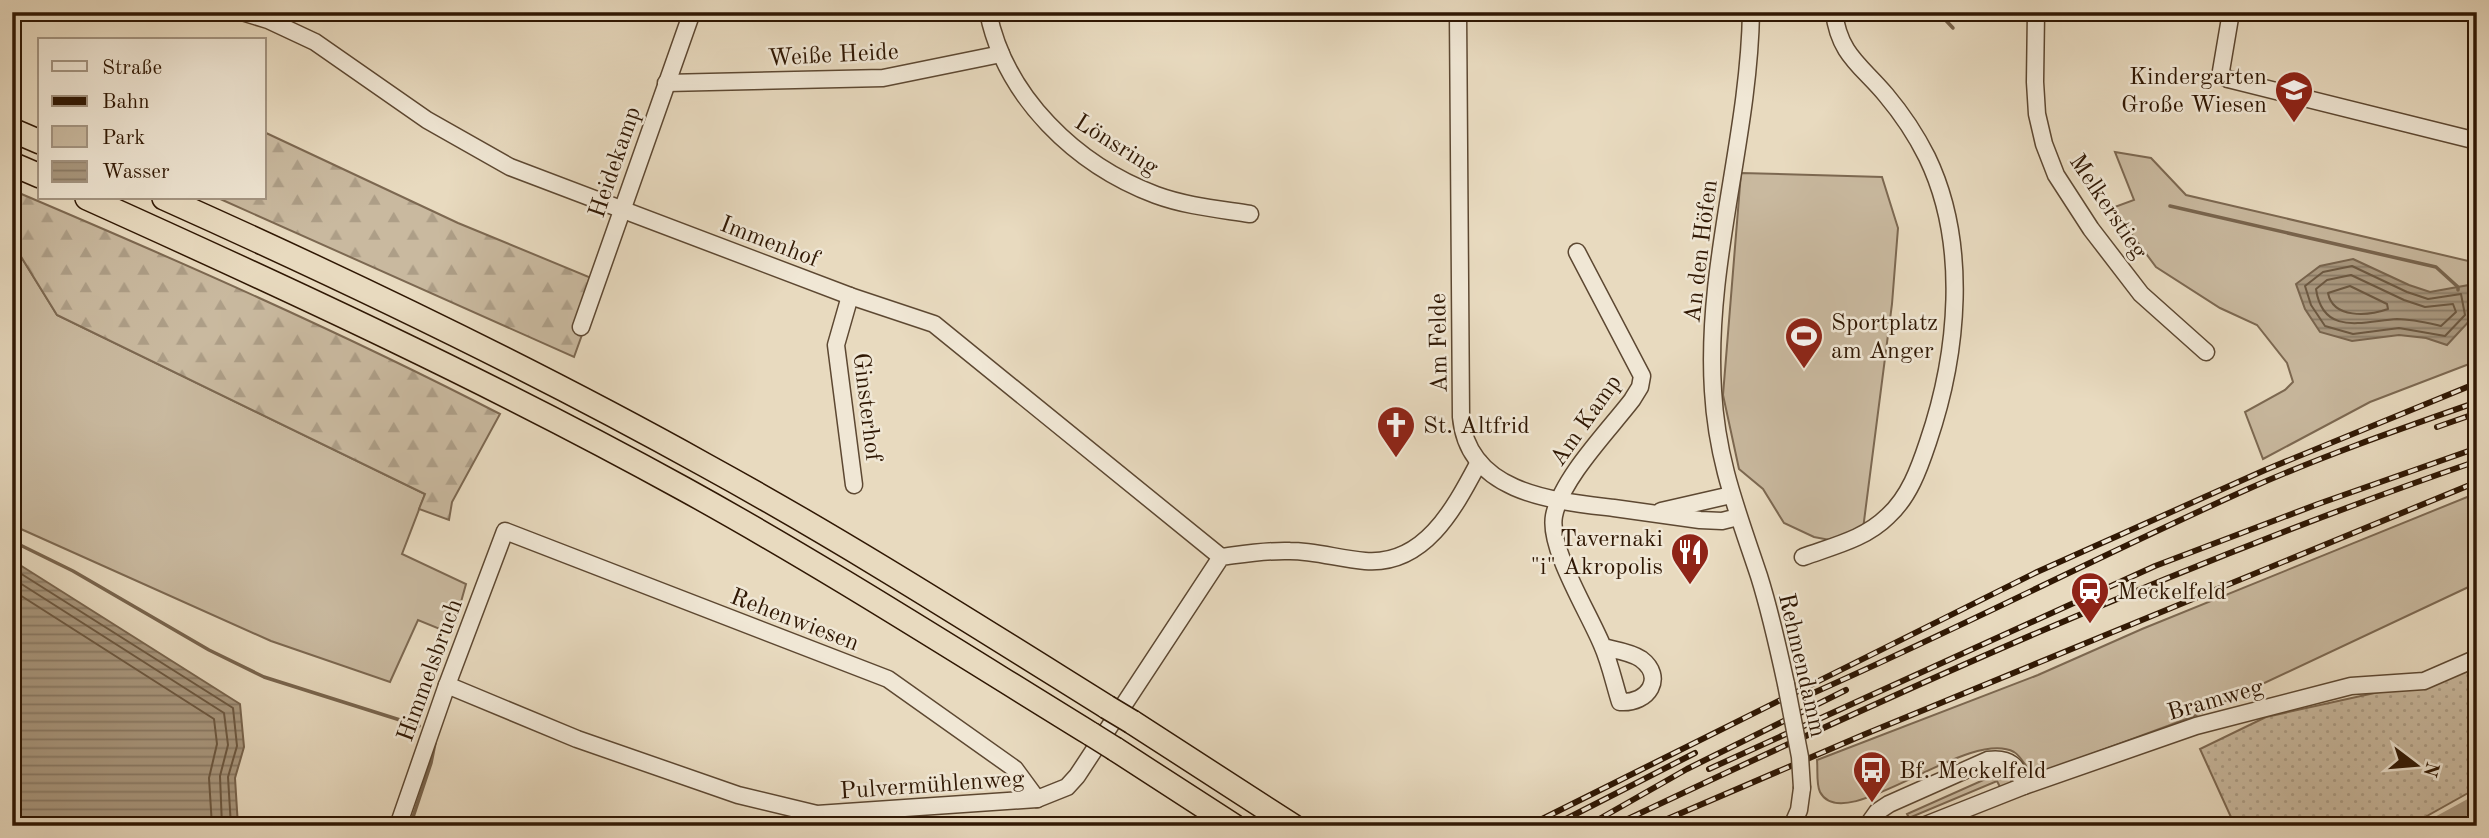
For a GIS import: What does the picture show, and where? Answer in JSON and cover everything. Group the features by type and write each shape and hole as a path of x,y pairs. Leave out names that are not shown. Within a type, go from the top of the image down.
{"highway":[{"path":"12,130 38,141"},
{"path":"12,164 38,176"},
{"path":"91,200 404,344 685,489 866,594 1234,826"},
{"path":"168,200 425,319 705,465 887,569 1293,826"}],"street":[{"name":"Immenhof","path":"242,12 270,16 315,42 427,120 510,167 850,296 934,324 1221,557"},
{"name":"Heidekamp","path":"581,327 692,12"},
{"name":"Lönsring","path":"988,12 1001,54 1028,101 1060,137 1080,153 1127,182 1156,195 1212,209 1250,214"},
{"name":"Am Felde","path":"1458,12 1461,417 1467,442 1479,462 1500,480 1525,494 1559,501"},
{"name":"An den Höfen","path":"1731,495 1716,427 1712,350 1718,275 1746,94 1751,12"},
{"path":"1803,557 1864,535 1889,516 1909,490 1923,459 1940,407 1953,334 1951,234 1928,159 1909,124 1846,51 1835,24 1834,12"},
{"name":"Melkerstieg","path":"2036,12 2035,82 2038,114 2056,175 2091,229 2141,294 2206,352"},
{"path":"2231,12 2221,71 2228,79 2477,141"},
{"name":"Weiße Heide","path":"666,83 883,78 1001,54"},
{"name":"Am Kamp","path":"1559,501 1569,481 1632,400 1640,387 1642,376 1577,252"},
{"name":"Ginsterhof","path":"850,296 836,345 854,485"},
{"path":"1221,557 1292,551 1381,562 1401,556 1416,548 1445,520 1479,462"},
{"path":"1654,513 1731,495"},
{"name":"Rehmendamm","path":"1731,495 1770,614 1800,757 1802,788 1799,810 1793,826"},
{"path":"1603,647 1553,532 1559,501 1721,521 1738,517"},
{"name":"Himmelsbruch","path":"398,826 505,531"},
{"name":"Rehenwiesen","path":"505,531 887,679 1015,769 1037,799"},
{"name":"Pulvermühlenweg","path":"447,685 577,739 738,795 817,814 1037,799 1067,788 1077,776 1221,557"},
{"name":"Bramweg","path":"1923,826 2024,786 2196,726 2351,686 2424,681 2477,658"},
{"path":"1867,826 1881,809 1988,760 2000,759 2012,763 2021,774 2024,786"},
{"path":"2469,826 2477,821"}],"green space":[{"path":"266,133 458,223 601,282 574,357 222,200 266,200"},
{"path":"2115,152 2151,158 2186,195 2477,263 2477,361 2370,402 2263,459 2245,412 2285,390 2293,382 2287,363 2257,325 2220,308 2156,267 2112,208 2134,200"},
{"name":"Sportplatz am Anger","path":"1741,173 1882,177 1898,228 1892,304 1863,529 1835,541 1814,537 1784,523 1763,489 1739,469 1723,395"},
{"path":"12,190 380,354 500,414 452,502 449,520 419,509 425,494 57,315 12,242"},
{"path":"12,242 57,315 425,494 402,554 466,584 452,634 418,620 390,682 271,641 12,525"},
{"path":"2477,493 2477,583 2192,717 2048,770 2031,773 2014,752 1993,748 1967,754 1854,802 1833,802 1820,792 1817,760 2038,675 2142,629"},
{"path":"2477,664 2477,788 2409,826 2235,826 2200,749 2266,717 2379,692"},
{"path":"1994,766 2007,767 2012,774 2011,783 2001,789 1997,781 1909,818 1907,814 1997,774"}],"water":[{"path":"2353,259 2430,292 2469,285 2473,317 2447,345 2426,338 2399,335 2352,341 2320,332 2305,309 2296,284 2320,266"},
{"path":"12,560 240,704 244,747 235,778 238,826 12,826"}],"waterway":[{"path":"1938,12 1953,28"},
{"path":"2170,206 2436,267 2458,290"},
{"path":"12,541 73,571 209,650 264,677 419,726"},
{"path":"410,826 435,743"},
{"path":"2433,826 2477,802"}],"railway":[{"path":"1528,826 2037,572 2265,470 2477,383"},
{"path":"1804,697 2248,489 2333,454 2477,402"},
{"path":"2437,427 2477,413"},
{"path":"1709,769 2155,566 2318,504 2477,448"},
{"path":"1613,826 1826,727 2148,586 2366,500 2477,461"},
{"path":"1651,826 1863,735 2477,482"},
{"path":"1587,826 1687,769 1846,690"},
{"path":"1564,820 1695,753"}],"place":[{"name":"Kindergarten Große Wiesen","path":"2294,124"},
{"name":"Sportplatz am Anger","path":"1804,370"},
{"name":"St. Altfrid","path":"1396,459"},
{"name":"Tavernaki \"i\" Akropolis","path":"1690,586"},
{"name":"Meckelfeld","path":"2090,625"},
{"name":"Bf. Meckelfeld","path":"1872,804"}]}
